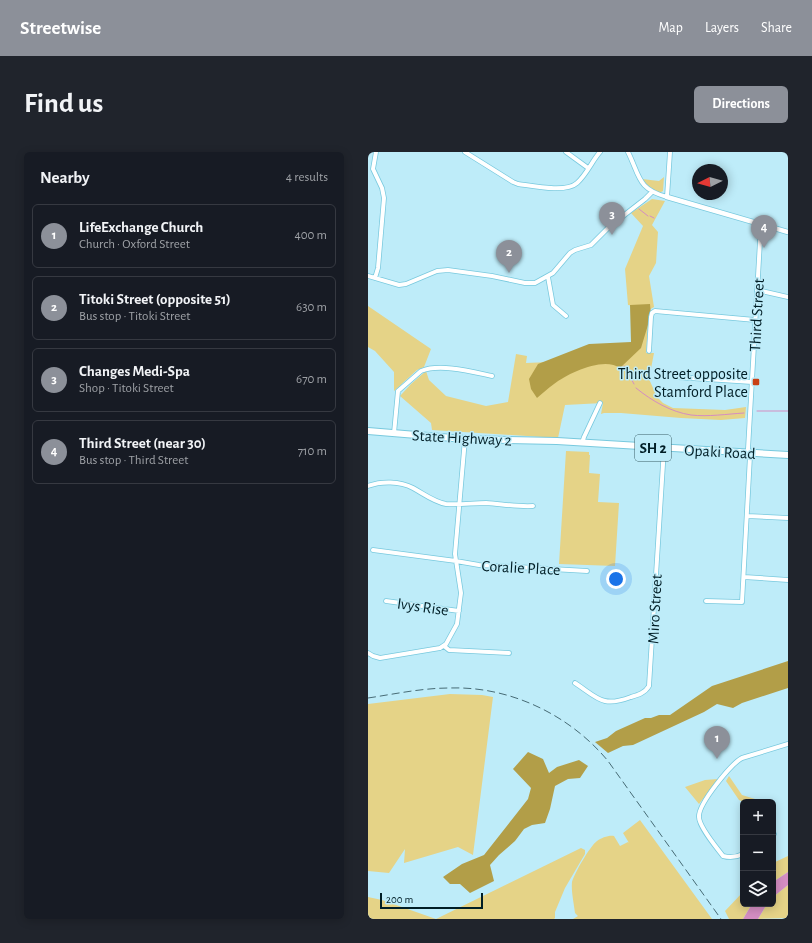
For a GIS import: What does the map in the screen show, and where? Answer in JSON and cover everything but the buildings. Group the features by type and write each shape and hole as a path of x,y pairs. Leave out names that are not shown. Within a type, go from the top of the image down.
{"highway":[{"name":"State Highway 2","path":"368,431 465,439 557,442"},
{"name":"Opaki Road","path":"557,442 788,455"}],"street":[{"path":"376,152 374,172 382,188 384,198 376,278"},
{"path":"465,152 507,179 518,184 548,187 570,187 579,181 600,152"},
{"path":"566,152 588,168"},
{"path":"628,152 641,181 646,188 652,192 788,232"},
{"path":"668,197 670,152"},
{"path":"368,174 374,172"},
{"path":"368,276 402,285 442,270 492,276 525,283 535,283 548,277 558,268 570,252 591,245 609,227 652,192"},
{"name":"Third Street","path":"706,601 742,602 750,456 748,449 761,224"},
{"path":"548,277 553,305 566,316"},
{"path":"757,290 788,298"},
{"path":"649,351 650,319 653,312 657,311 755,320"},
{"path":"394,433 398,391 422,371 426,369 446,368 492,376"},
{"path":"674,377 752,382"},
{"path":"582,444 600,404"},
{"path":"368,653 372,656 380,658 436,650 444,646 457,624 461,589 455,554 465,439"},
{"name":"Miro Street","path":"575,683 596,698 614,703 643,693 649,686 664,448"},
{"path":"368,486 383,483 404,485 436,501 459,505 488,503 533,506"},
{"path":"747,516 788,518"},
{"name":"Coralie Place","path":"373,550 456,561 479,566 587,571"},
{"path":"744,577 788,580"},
{"name":"Ivys Rise","path":"386,601 459,611"},
{"path":"444,646 449,650 509,654"},
{"path":"740,855 735,857 724,856 701,824 698,818 699,812 722,778 736,762 742,758 788,744"}],"shaded area":[{"path":"664,177 663,191 659,193 647,185 642,179 659,181"},
{"path":"652,199 665,201 652,225 658,232 656,263 649,276 654,307 649,310 646,353 654,353 649,379 657,397 663,403 673,408 725,410 746,407 745,418 721,420 621,413 601,414 603,403 565,405 558,438 432,430 431,423 400,396 426,371 429,380 446,396 486,406 508,402 516,354 527,356 526,363 550,362 632,344 635,306 628,305 625,269 643,226 631,213"},
{"path":"650,304 651,315 641,348 620,368 605,364 586,367 560,380 537,398 531,389 529,379 538,364 589,344 631,342 630,305"},
{"path":"368,306 431,349 424,367 417,370 394,391 394,372 375,351 368,347"},
{"path":"566,451 589,452 589,473 600,474 598,502 619,503 615,566 559,564"},
{"path":"788,661 788,688 742,703 733,708 717,704 704,712 633,745 623,746 608,753 595,742 607,738 616,731 645,718 651,718 659,715 670,715 712,686"},
{"path":"450,694 482,695 493,697 473,855 458,847 404,863 405,849 389,873 368,871 368,704"},
{"path":"528,752 543,759 549,773 557,767 579,760 588,766 580,778 568,779 555,786 545,823 532,825 524,829 515,841 490,865 494,881 470,893 460,884 450,884 443,877 462,864 484,855 528,799 531,788 513,769"},
{"path":"729,776 742,795 755,799 739,800 726,781"},
{"path":"718,779 699,804 685,787 705,780"},
{"path":"640,820 712,919 573,919 578,916 575,913 572,882 587,854 597,841 607,836 614,836 620,846 628,842 629,843 623,833"},
{"path":"581,848 585,850 585,854 565,888 555,912 554,919 436,919"},
{"path":"788,856 788,872 776,880 776,871 776,862"},
{"path":"788,872 788,885 776,895 776,880"},
{"path":"788,885 788,918 758,919 765,907 776,907 776,895"},
{"path":"740,895 740,907 750,907 743,919 729,919 725,911"},
{"path":"368,897 382,900 436,919 368,919"},
{"path":"750,907 765,907 758,919 743,919"}],"waterway":[{"path":"639,209 648,216"},
{"path":"650,216 654,218"},
{"path":"624,366 634,384"},
{"path":"636,388 662,405 684,414 704,416 744,413"},
{"path":"757,411 788,411"}],"railway":[{"path":"368,698 429,689 472,689 495,692 516,698 537,706 557,717 576,730 608,761 721,919"}],"place":[{"name":"Changes Medi-Spa","path":"612,235"},
{"name":"Third Street (near 30)","path":"764,248"},
{"name":"Titoki Street (opposite 51)","path":"509,273"},
{"name":"Third Street opposite Stamford Place","path":"756,382"},
{"name":"LifeExchange Church","path":"717,759"}]}
